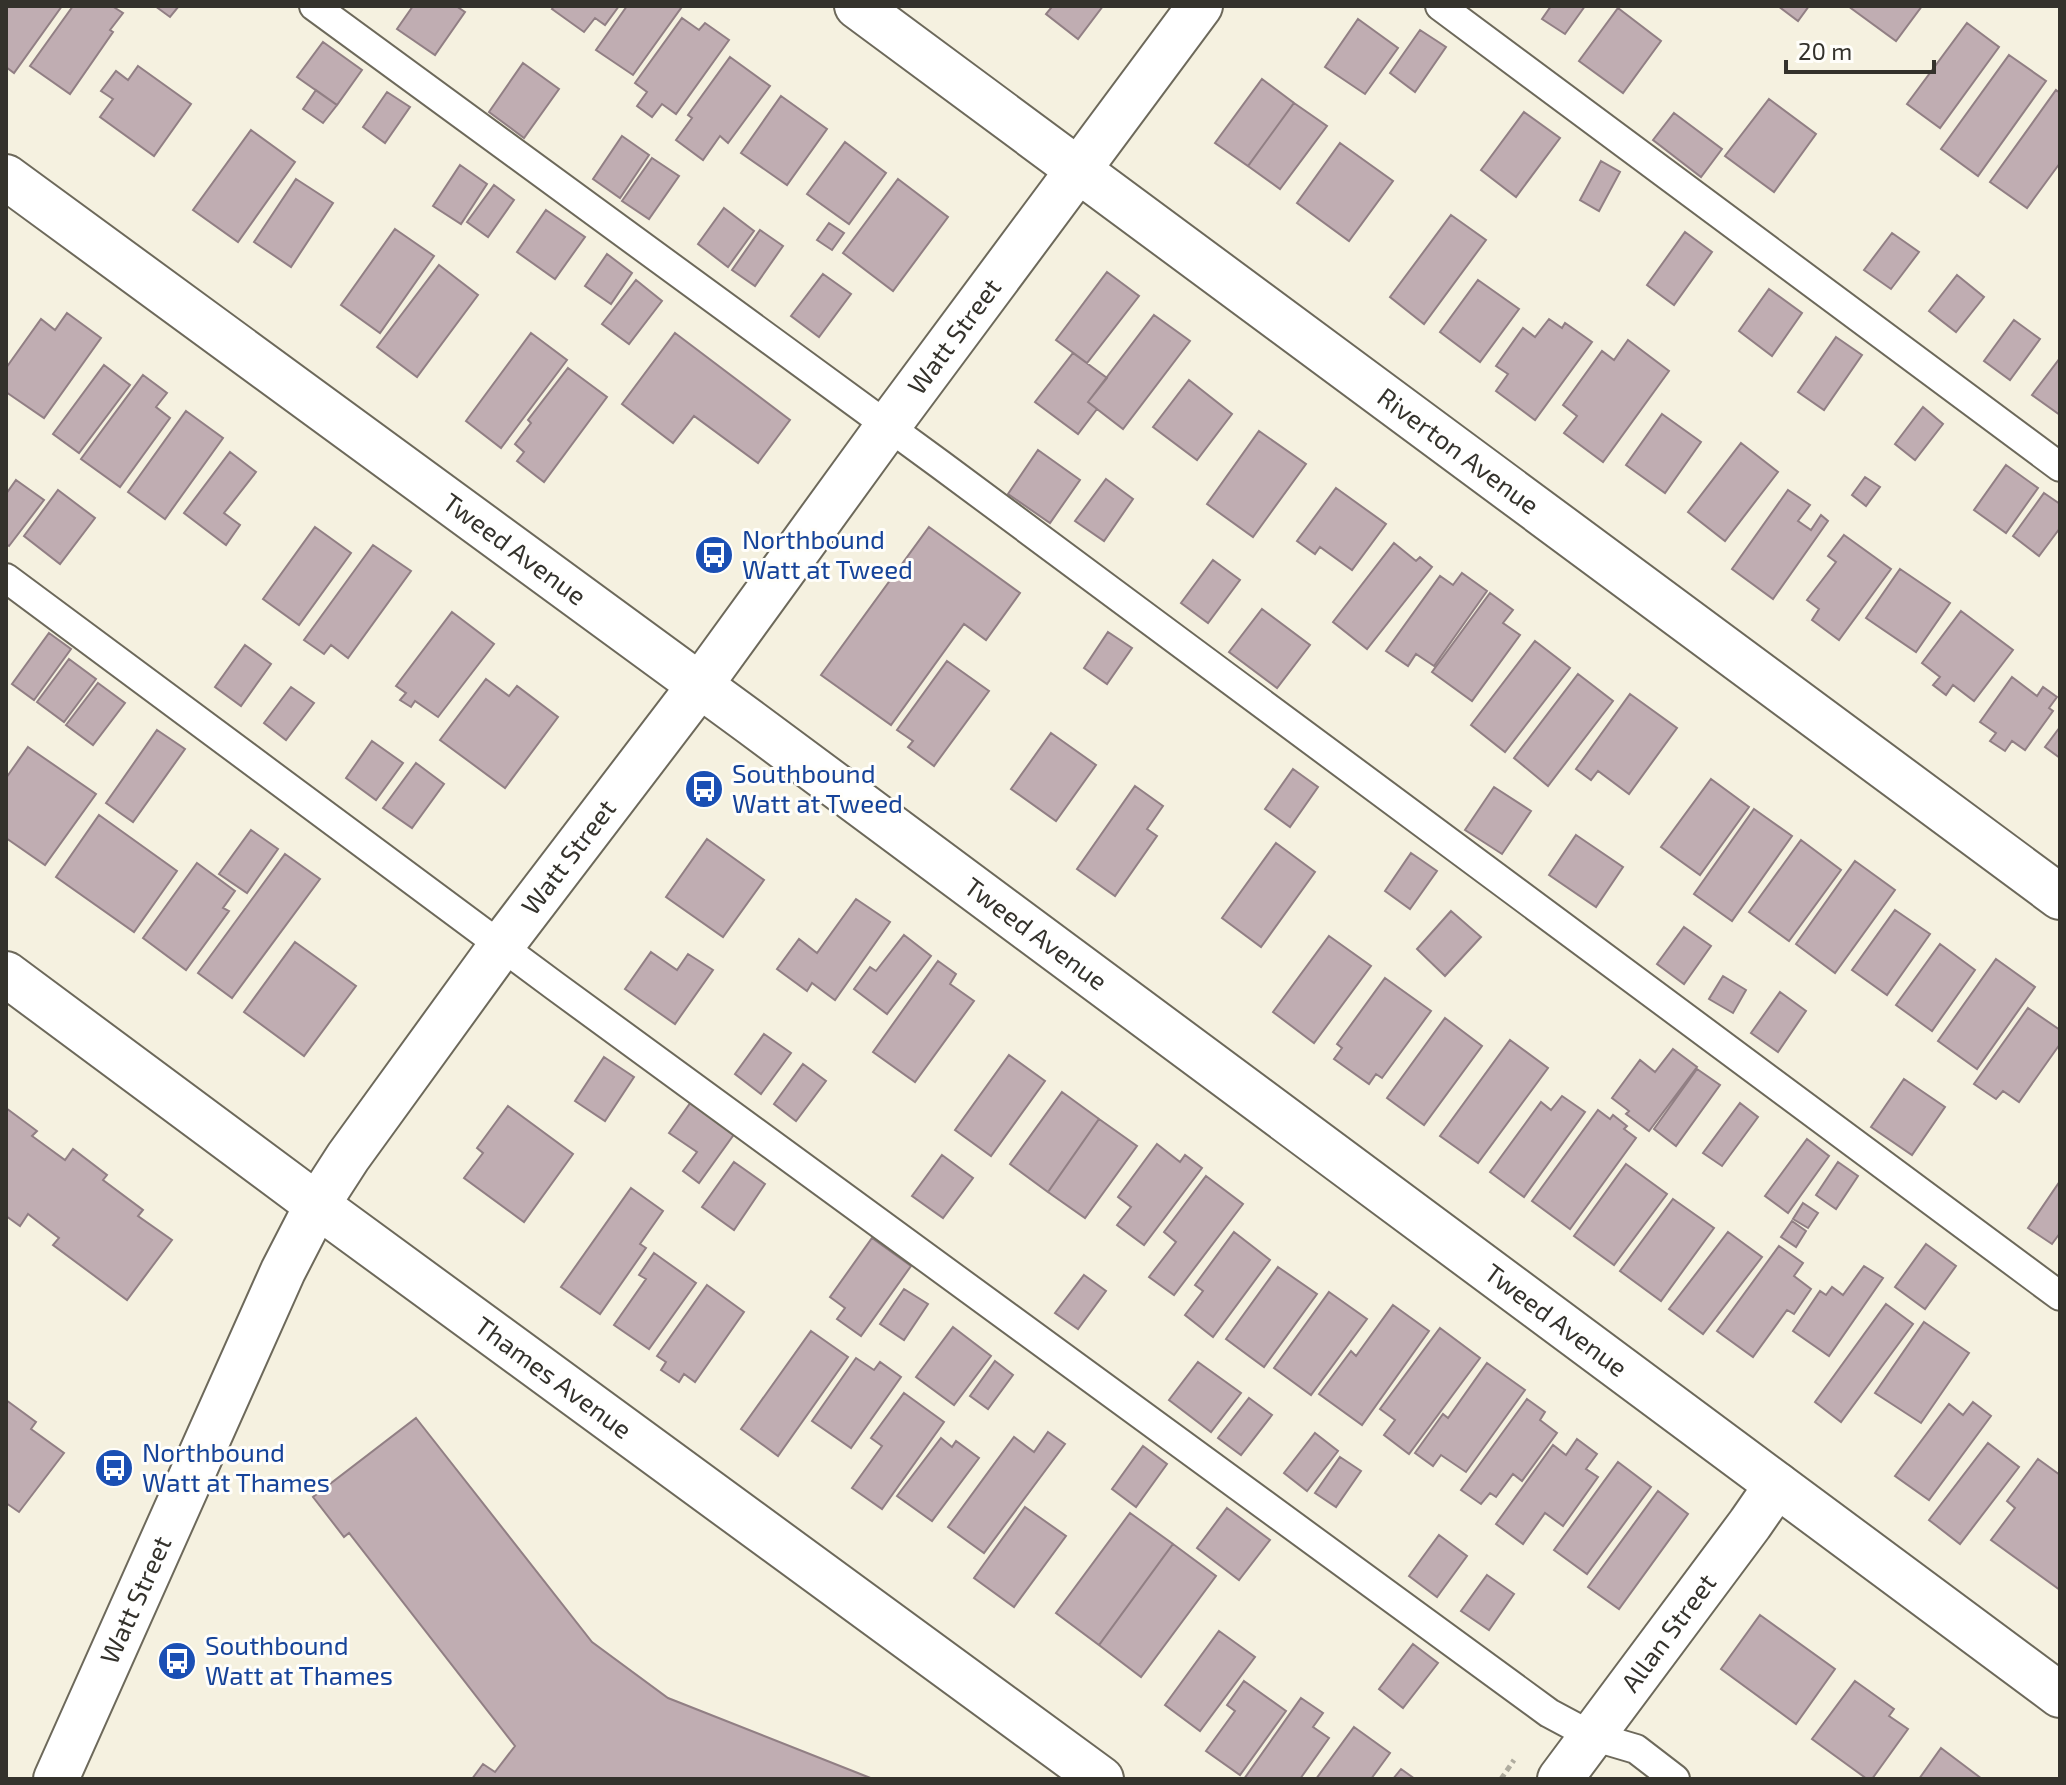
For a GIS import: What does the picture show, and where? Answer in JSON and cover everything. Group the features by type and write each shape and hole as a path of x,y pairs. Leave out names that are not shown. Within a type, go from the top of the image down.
{"street":[{"name":"Riverton Avenue","path":"857,6 2060,897"},
{"name":"Watt Street","path":"56,1779 283,1271 317,1205 348,1157 501,946 700,685 1200,6"},
{"name":"Tweed Avenue","path":"6,177 700,685 2060,1695"},
{"name":"Thames Avenue","path":"6,974 1101,1779"},
{"name":"Allan Street","path":"1560,1779 1777,1485"}],"lane":[{"path":"314,6 888,426 2060,1296"},
{"path":"1440,6 2060,467"},
{"path":"6,578 501,946 1549,1713 1592,1736 1636,1749 1675,1779"}],"building":[{"path":"6,6 62,6 14,73 6,67"},
{"path":"73,6 112,6 123,13 70,94 30,66"},
{"path":"155,6 179,6 170,17"},
{"path":"413,6 456,6 465,12 435,55 397,29"},
{"path":"554,6 619,6 605,25 595,18 584,32 552,9"},
{"path":"627,6 681,8 633,75 596,50"},
{"path":"1048,6 1103,6 1078,39 1046,14 1051,8"},
{"path":"1551,6 1585,6 1565,34 1542,19"},
{"path":"1778,6 1809,6 1798,21"},
{"path":"1848,6 1922,6 1896,41"},
{"path":"1618,8 1661,41 1623,93 1579,61"},
{"path":"682,18 699,30 705,23 729,40 676,114 662,104 652,117 637,106 647,92 635,83"},
{"path":"1358,19 1398,48 1365,94 1325,67"},
{"path":"1967,23 1999,47 1940,128 1907,104"},
{"path":"1420,30 1446,47 1415,92 1390,73"},
{"path":"323,42 362,70 337,105 297,77"},
{"path":"2009,55 2046,81 1978,176 1941,149"},
{"path":"730,57 770,86 728,143 720,136 703,160 676,140 692,118 688,115"},
{"path":"523,63 559,89 524,138 489,112"},
{"path":"138,66 191,104 154,156 100,117 113,99 101,91 116,71 128,80"},
{"path":"1262,79 1294,103 1248,166 1215,143"},
{"path":"316,90 337,105 323,123 303,109"},
{"path":"2056,90 2060,93 2060,163 2027,208 1990,182"},
{"path":"387,92 410,107 385,143 363,127"},
{"path":"781,96 827,129 787,185 741,153"},
{"path":"1769,99 1816,134 1774,192 1725,156"},
{"path":"1294,103 1327,126 1280,189 1248,166"},
{"path":"1524,112 1560,138 1516,197 1481,170"},
{"path":"1674,113 1722,149 1701,177 1653,140"},
{"path":"251,130 295,162 238,242 193,210"},
{"path":"622,136 649,155 620,198 593,179"},
{"path":"845,142 886,173 849,224 807,194"},
{"path":"1340,143 1393,181 1349,241 1297,203"},
{"path":"652,158 679,176 649,219 622,201"},
{"path":"1601,161 1620,172 1599,211 1580,200"},
{"path":"460,165 487,184 461,224 433,206"},
{"path":"296,179 333,203 291,267 254,242"},
{"path":"898,179 948,217 893,291 843,253"},
{"path":"494,185 514,200 488,237 467,222"},
{"path":"724,208 754,231 728,267 698,244"},
{"path":"546,210 585,237 555,279 517,252"},
{"path":"1451,215 1486,240 1424,324 1390,297"},
{"path":"829,223 844,233 832,250 817,240"},
{"path":"395,229 434,256 380,333 341,305"},
{"path":"760,230 783,246 755,286 732,270"},
{"path":"1685,232 1712,252 1674,305 1647,285"},
{"path":"1892,233 1919,252 1891,289 1864,270"},
{"path":"607,254 632,273 611,304 585,286"},
{"path":"439,265 478,295 417,377 377,347"},
{"path":"1107,272 1139,296 1087,363 1056,340"},
{"path":"823,274 851,294 819,337 791,316"},
{"path":"1957,275 1984,297 1956,332 1929,311"},
{"path":"636,280 662,301 629,344 602,324"},
{"path":"1478,280 1519,309 1480,362 1440,332"},
{"path":"1769,289 1802,313 1772,356 1739,331"},
{"path":"67,313 101,338 44,418 6,392 6,368 41,319 55,330"},
{"path":"1154,315 1190,341 1123,429 1088,402"},
{"path":"1549,319 1562,328 1565,323 1592,342 1535,420 1496,391 1508,374 1496,366 1523,328 1535,337"},
{"path":"2014,320 2040,339 2010,380 1984,361"},
{"path":"531,333 567,360 501,448 466,421"},
{"path":"675,333 790,420 758,463 694,416 673,443 622,404"},
{"path":"1836,337 1862,355 1824,410 1798,392"},
{"path":"1628,340 1669,371 1603,462 1564,433 1577,416 1563,405 1602,351 1614,360"},
{"path":"1073,353 1107,378 1088,402 1097,409 1078,434 1035,402"},
{"path":"2060,358 2060,415 2032,395"},
{"path":"104,365 130,385 79,453 53,434"},
{"path":"568,368 607,397 544,482 517,461 524,452 515,444 531,423 528,420"},
{"path":"143,375 167,393 156,407 170,418 120,487 81,459"},
{"path":"1189,380 1232,414 1197,460 1153,427"},
{"path":"1923,407 1943,424 1915,460 1895,444"},
{"path":"186,411 223,438 165,519 128,492"},
{"path":"1662,414 1701,442 1665,493 1626,465"},
{"path":"1259,431 1306,464 1253,537 1207,504"},
{"path":"1741,443 1778,472 1725,541 1688,512"},
{"path":"1038,450 1080,480 1050,523 1008,494"},
{"path":"230,452 256,472 224,513 240,525 226,545 184,513"},
{"path":"2006,465 2038,488 2006,533 1974,510"},
{"path":"1865,477 1880,487 1866,506 1852,495"},
{"path":"1106,479 1133,499 1104,541 1075,521"},
{"path":"16,480 44,500 9,546 6,544 6,494"},
{"path":"1336,488 1386,524 1352,570 1320,547 1315,554 1297,541"},
{"path":"58,490 95,518 60,564 24,536"},
{"path":"1788,490 1810,505 1798,521 1811,530 1821,515 1828,521 1773,599 1732,569"},
{"path":"2044,493 2060,504 2060,528 2039,556 2013,536"},
{"path":"315,527 351,553 299,625 263,599"},
{"path":"929,527 1020,593 986,640 964,624 891,725 821,675"},
{"path":"1844,535 1891,569 1839,640 1812,620 1819,609 1807,600 1836,562 1828,556"},
{"path":"1394,543 1416,561 1420,557 1432,567 1367,649 1333,622"},
{"path":"373,545 411,571 348,658 331,645 324,654 304,640"},
{"path":"1213,560 1240,580 1208,623 1181,603"},
{"path":"1900,569 1950,603 1916,652 1866,618"},
{"path":"1462,573 1487,591 1434,666 1416,654 1408,666 1386,651 1440,576 1453,585"},
{"path":"1490,593 1513,610 1503,623 1520,635 1472,701 1432,672"},
{"path":"1262,609 1310,645 1277,688 1229,652"},
{"path":"1961,611 2013,650 1974,701 1953,685 1946,695 1933,685 1940,677 1922,663"},
{"path":"452,612 494,644 438,717 415,701 411,707 400,700 406,693 396,686"},
{"path":"1108,632 1132,648 1107,684 1084,668"},
{"path":"49,633 71,649 34,700 12,684"},
{"path":"1535,641 1570,668 1505,752 1471,725"},
{"path":"245,645 271,664 241,706 215,687"},
{"path":"69,659 96,679 64,722 37,702"},
{"path":"947,661 989,691 934,766 908,747 913,741 897,730"},
{"path":"1578,674 1613,701 1548,786 1514,758"},
{"path":"2012,677 2037,696 2043,687 2057,697 2049,708 2053,711 2025,750 2012,741 2005,751 1990,741 1996,733 1980,722"},
{"path":"486,679 509,696 517,686 558,717 505,788 440,740"},
{"path":"98,683 125,703 93,745 66,725"},
{"path":"291,687 314,703 286,740 264,723"},
{"path":"1630,694 1677,728 1629,794 1598,771 1591,780 1576,769"},
{"path":"2060,727 2060,758 2045,747"},
{"path":"157,730 185,749 133,822 106,803"},
{"path":"1051,733 1096,765 1056,821 1011,789"},
{"path":"372,741 403,763 376,800 346,778"},
{"path":"28,747 96,794 45,865 6,838 6,778"},
{"path":"416,763 444,784 412,828 383,808"},
{"path":"1293,769 1318,787 1290,827 1265,809"},
{"path":"1711,779 1749,807 1700,875 1661,847"},
{"path":"1135,786 1163,806 1147,829 1157,836 1115,896 1077,869"},
{"path":"1494,787 1531,811 1502,854 1465,830"},
{"path":"1754,809 1792,836 1732,921 1694,894"},
{"path":"99,815 177,871 134,932 56,877"},
{"path":"251,830 278,849 247,893 219,874"},
{"path":"1576,835 1623,867 1596,907 1549,875"},
{"path":"707,839 764,880 723,937 666,897"},
{"path":"1801,840 1841,870 1789,941 1749,912"},
{"path":"1276,843 1315,872 1261,947 1222,918"},
{"path":"1411,853 1437,871 1410,909 1385,891"},
{"path":"285,854 320,879 232,998 198,973"},
{"path":"1855,861 1895,890 1835,973 1796,944"},
{"path":"197,863 235,891 223,908 229,911 186,970 143,938"},
{"path":"856,899 890,922 835,1000 812,983 807,991 777,969 799,939 817,953"},
{"path":"1895,910 1930,934 1887,995 1852,970"},
{"path":"1451,911 1481,937 1445,976 1417,949"},
{"path":"1684,927 1711,946 1684,984 1657,964"},
{"path":"904,935 931,956 887,1014 854,989 870,967 876,971"},
{"path":"1329,936 1371,966 1314,1043 1273,1012"},
{"path":"295,942 356,986 304,1056 244,1012"},
{"path":"1940,944 1975,970 1932,1031 1896,1005"},
{"path":"651,952 677,970 688,954 713,970 675,1024 625,989"},
{"path":"1996,959 2035,987 1977,1069 1938,1041"},
{"path":"938,961 956,974 950,984 974,1001 915,1082 873,1052"},
{"path":"1723,976 1746,990 1733,1013 1709,999"},
{"path":"1385,978 1431,1011 1382,1078 1376,1074 1369,1084 1334,1059 1342,1048 1337,1044"},
{"path":"1780,992 1806,1011 1778,1052 1751,1033"},
{"path":"2028,1008 2060,1030 2060,1044 2019,1102 2003,1091 1996,1099 1974,1084"},
{"path":"1445,1018 1482,1046 1424,1125 1387,1098"},
{"path":"764,1034 791,1053 761,1094 735,1074"},
{"path":"1510,1040 1548,1068 1478,1163 1440,1136"},
{"path":"1673,1049 1697,1067 1649,1131 1626,1114 1629,1111 1612,1098 1640,1060 1655,1072"},
{"path":"1009,1055 1045,1081 991,1156 955,1130"},
{"path":"604,1057 634,1077 605,1121 575,1101"},
{"path":"803,1064 826,1081 796,1121 774,1104"},
{"path":"1697,1069 1720,1085 1676,1146 1654,1129"},
{"path":"1904,1079 1945,1107 1912,1155 1871,1127"},
{"path":"1062,1092 1099,1119 1048,1192 1010,1164"},
{"path":"1562,1096 1585,1112 1524,1197 1490,1172 1541,1102 1551,1110"},
{"path":"691,1102 735,1133 699,1183 683,1171 697,1152 669,1133"},
{"path":"1740,1103 1758,1117 1722,1166 1703,1153"},
{"path":"508,1106 573,1154 524,1222 464,1178 483,1153 477,1148"},
{"path":"6,1108 37,1131 32,1136 65,1160 73,1149 107,1175 103,1180 143,1210 138,1216 172,1240 127,1300 53,1245 59,1238 28,1214 20,1226 6,1216"},
{"path":"1598,1110 1610,1119 1613,1115 1636,1138 1570,1229 1532,1201"},
{"path":"1099,1119 1137,1146 1085,1218 1048,1192"},
{"path":"1807,1139 1829,1156 1788,1213 1765,1196"},
{"path":"1157,1144 1180,1162 1185,1155 1202,1168 1144,1245 1117,1225 1131,1207 1118,1197"},
{"path":"942,1155 973,1178 943,1218 912,1196"},
{"path":"734,1162 765,1184 734,1230 702,1207"},
{"path":"1838,1162 1858,1176 1836,1209 1816,1195"},
{"path":"1626,1164 1667,1194 1614,1265 1574,1236"},
{"path":"1206,1176 1243,1204 1174,1295 1149,1277 1176,1242 1164,1232"},
{"path":"2060,1181 2060,1233 2052,1244 2028,1228"},
{"path":"631,1188 663,1211 640,1244 646,1248 600,1314 561,1287"},
{"path":"1673,1199 1714,1228 1661,1301 1620,1271"},
{"path":"1803,1203 1818,1213 1808,1228 1793,1219"},
{"path":"1792,1221 1806,1231 1796,1247 1781,1237"},
{"path":"1234,1232 1270,1260 1213,1337 1185,1315 1203,1291 1195,1285"},
{"path":"1728,1232 1762,1257 1703,1334 1669,1309"},
{"path":"872,1238 911,1266 861,1336 837,1319 845,1308 830,1297"},
{"path":"1926,1244 1956,1266 1925,1309 1895,1287"},
{"path":"1779,1246 1803,1263 1794,1276 1811,1289 1794,1314 1787,1310 1753,1357 1717,1331"},
{"path":"654,1253 696,1283 649,1349 614,1325 646,1279 639,1275"},
{"path":"1864,1266 1883,1278 1829,1356 1793,1331 1820,1291 1826,1295 1832,1287 1843,1295"},
{"path":"1278,1267 1317,1294 1264,1367 1226,1339"},
{"path":"1084,1275 1106,1291 1078,1329 1055,1313"},
{"path":"707,1285 744,1312 695,1382 684,1374 679,1382 661,1370 666,1362 657,1356"},
{"path":"904,1289 928,1304 904,1340 880,1324"},
{"path":"1329,1292 1367,1319 1311,1395 1274,1368"},
{"path":"1886,1304 1913,1324 1841,1422 1815,1402"},
{"path":"1393,1305 1429,1331 1362,1425 1319,1394 1351,1351 1356,1356"},
{"path":"1924,1322 1969,1353 1921,1423 1875,1393"},
{"path":"953,1327 991,1356 954,1405 916,1377"},
{"path":"1440,1328 1480,1358 1409,1454 1384,1435 1395,1420 1380,1409"},
{"path":"811,1331 848,1357 778,1456 741,1429"},
{"path":"856,1358 874,1370 880,1362 901,1377 851,1448 812,1421"},
{"path":"995,1361 1013,1375 988,1409 970,1396"},
{"path":"1198,1362 1241,1393 1211,1432 1169,1400"},
{"path":"1487,1363 1525,1390 1466,1472 1441,1455 1433,1466 1415,1453 1443,1414 1448,1418"},
{"path":"904,1393 944,1422 882,1509 852,1488 882,1446 871,1438"},
{"path":"1249,1398 1272,1415 1241,1455 1218,1438"},
{"path":"1527,1399 1545,1412 1540,1420 1557,1433 1522,1481 1513,1474 1496,1497 1490,1493 1481,1504 1461,1490"},
{"path":"6,1400 36,1422 31,1429 64,1453 19,1512 6,1503"},
{"path":"1973,1402 1991,1416 1929,1500 1895,1476 1949,1404 1963,1415"},
{"path":"416,1418 592,1642 668,1698 873,1779 472,1779 483,1764 495,1772 515,1746 349,1533 344,1537 313,1497"},
{"path":"1048,1432 1065,1444 984,1553 948,1527 1014,1437 1034,1452"},
{"path":"1315,1433 1338,1451 1307,1491 1284,1473"},
{"path":"941,1438 952,1447 956,1441 979,1458 932,1521 897,1496"},
{"path":"1577,1439 1597,1454 1586,1469 1598,1477 1563,1526 1545,1513 1523,1544 1496,1524 1553,1445 1566,1455"},
{"path":"1988,1443 2019,1467 1960,1544 1929,1520"},
{"path":"1143,1446 1167,1464 1136,1507 1112,1489"},
{"path":"1340,1457 1361,1471 1336,1507 1315,1493"},
{"path":"2038,1459 2060,1475 2060,1590 1991,1540 2015,1508 2007,1501"},
{"path":"1618,1462 1651,1487 1587,1574 1554,1550"},
{"path":"1658,1491 1688,1514 1619,1609 1588,1587"},
{"path":"1025,1507 1066,1536 1014,1607 974,1578"},
{"path":"1227,1508 1270,1540 1239,1580 1197,1548"},
{"path":"1130,1513 1173,1544 1099,1645 1056,1613"},
{"path":"1439,1535 1467,1556 1437,1597 1409,1576"},
{"path":"1173,1544 1216,1576 1141,1677 1099,1645"},
{"path":"1487,1575 1514,1594 1489,1630 1461,1611"},
{"path":"1760,1615 1835,1669 1796,1724 1721,1669"},
{"path":"1219,1631 1255,1657 1200,1731 1165,1705"},
{"path":"1413,1644 1438,1663 1403,1708 1379,1689"},
{"path":"1244,1681 1286,1711 1240,1775 1206,1751 1235,1711 1227,1705"},
{"path":"1855,1681 1894,1709 1889,1716 1908,1729 1872,1779 1867,1779 1812,1739"},
{"path":"1301,1698 1323,1713 1313,1727 1329,1738 1300,1779 1244,1779"},
{"path":"1354,1727 1390,1753 1371,1779 1316,1779"},
{"path":"1941,1748 1982,1779 1919,1779"},
{"path":"1401,1769 1415,1779 1393,1779"}],"place":[{"name":"Northbound Watt at Tweed","path":"714,555"},
{"name":"Southbound Watt at Tweed","path":"704,789"},
{"name":"Northbound Watt at Thames","path":"114,1468"},
{"name":"Southbound Watt at Thames","path":"177,1661"}]}
